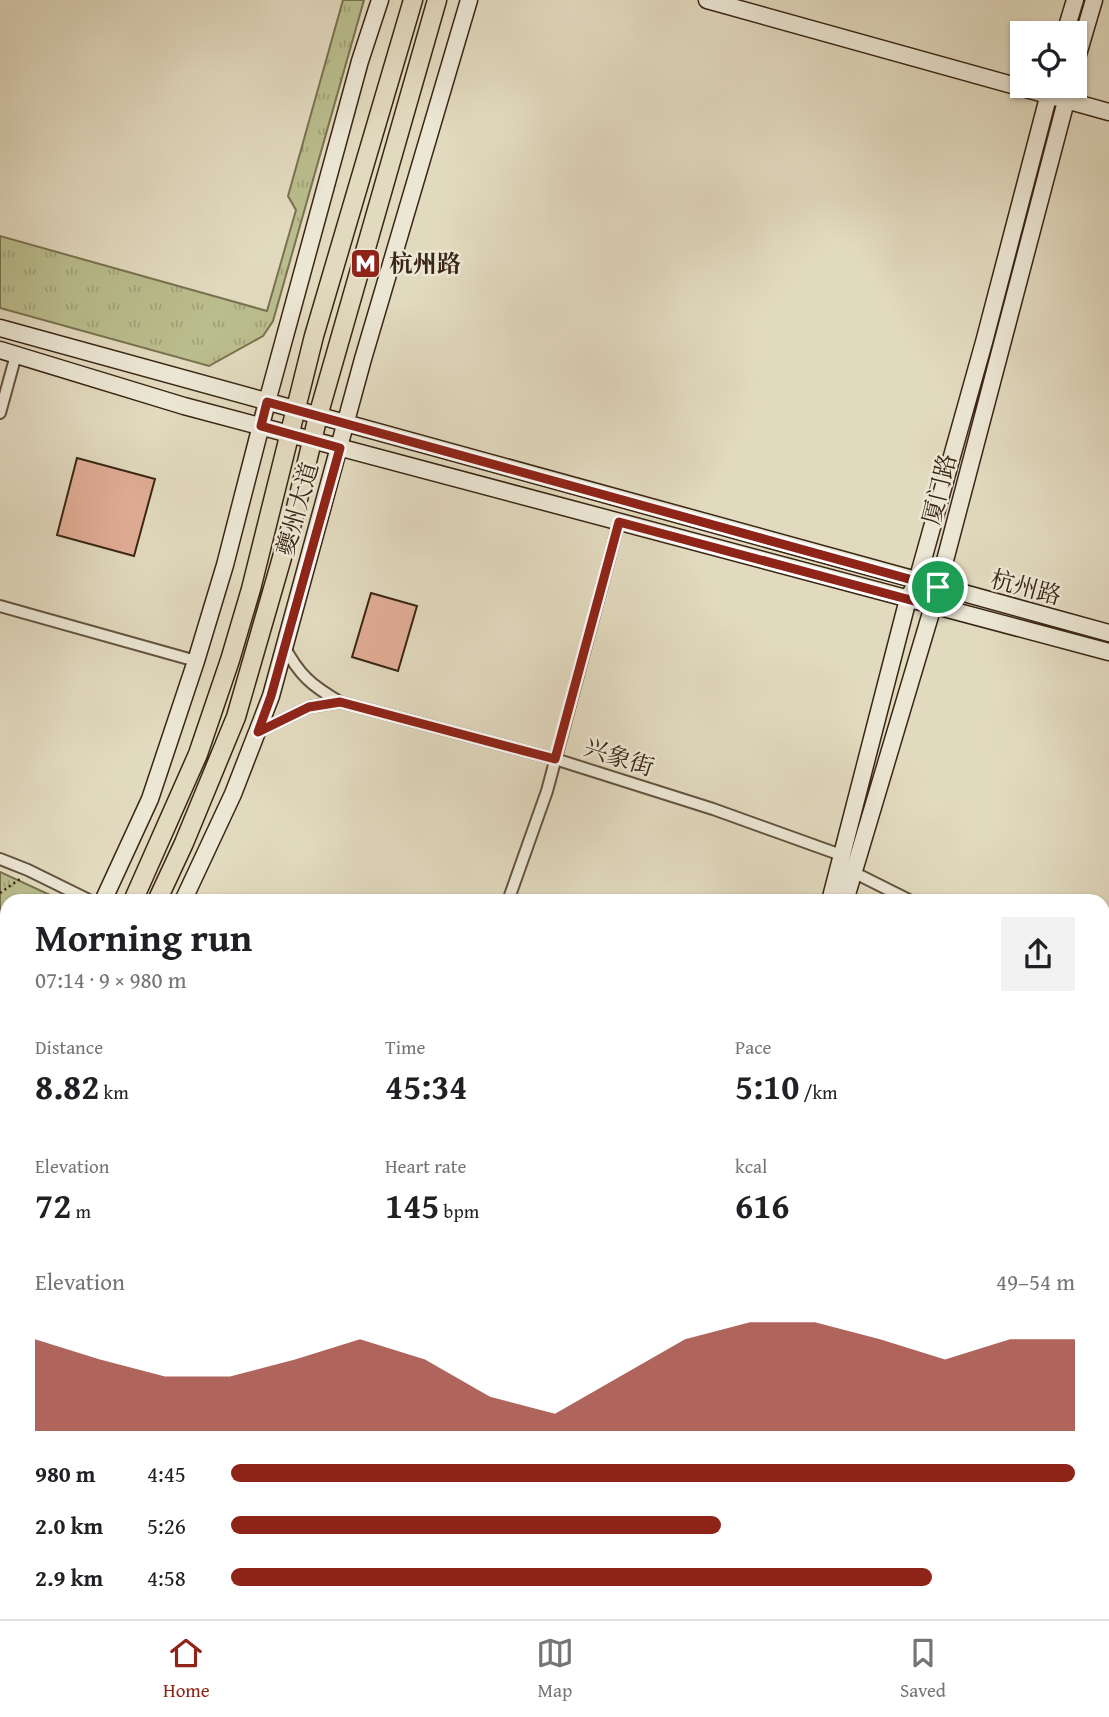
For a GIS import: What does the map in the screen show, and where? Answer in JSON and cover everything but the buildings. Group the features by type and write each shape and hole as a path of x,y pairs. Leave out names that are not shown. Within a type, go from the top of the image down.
{"main road":[{"path":"106,894 150,799 196,661 225,565 357,74 380,0"},
{"name":"夔州大道","path":"136,894 198,754 251,589 318,323 413,0"},
{"name":"夔州大道","path":"160,894 236,717 294,516 318,416 437,0"},
{"name":"夔州大道","path":"186,894 258,732 469,0"},
{"path":"707,0 1010,80"},
{"path":"1068,21 1074,0"},
{"path":"1087,24 1094,0"},
{"name":"厦门路","path":"832,894 908,599 917,580 984,342 1048,98"},
{"name":"厦门路","path":"848,894 933,606 1067,98"},
{"path":"1079,98 1109,112"},
{"name":"杭州路","path":"0,328 1109,632"},
{"name":"杭州路","path":"0,350 184,407 1109,652"}],"street":[{"path":"0,413 16,355"},
{"path":"510,894 547,790 619,522"},
{"path":"0,606 196,661"},
{"name":"兴象街","path":"284,646 296,668 309,683 340,702 555,759 713,809 841,855"},
{"name":"兴象街","path":"258,732 309,707 340,702"},
{"path":"0,859 77,894"},
{"path":"855,873 897,894"}],"path":[{"path":"0,893 22,878"}],"green space":[{"path":"343,0 364,0 273,321 263,336 209,366 0,308 0,236 267,311 296,210 288,196"},
{"path":"0,872 48,894 0,894"}],"place":[{"name":"杭州路","path":"366,263"}],"route":[{"path":"267,402 938,587 933,606 619,522 555,759 340,702 309,707 258,732 271,696 340,448 261,426 267,402"}]}
